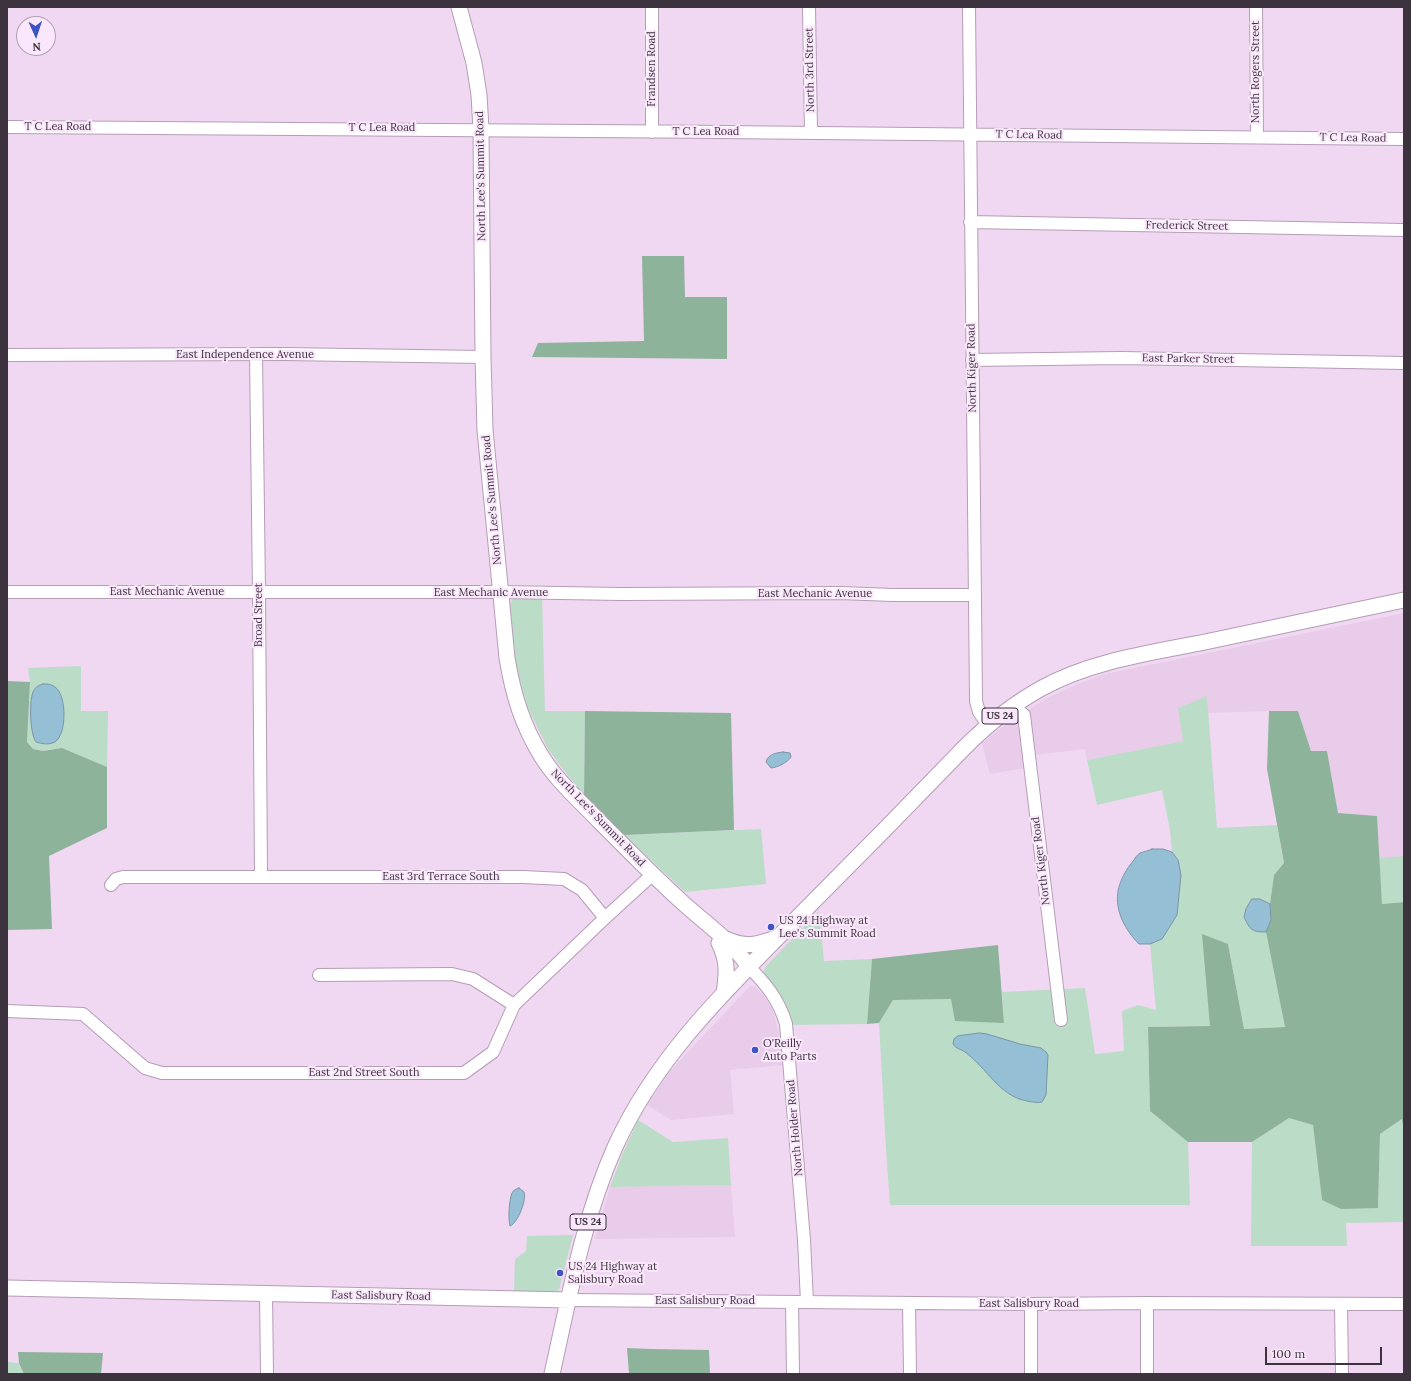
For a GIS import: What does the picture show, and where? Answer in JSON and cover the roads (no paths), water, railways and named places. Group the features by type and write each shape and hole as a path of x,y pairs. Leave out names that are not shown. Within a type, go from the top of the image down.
{"main road":[{"name":"North Lee's Summit Road","path":"458,7 474,63 479,95 481,129 485,430 507,658 513,690 525,725 538,751 558,778 703,922 710,935 721,940 738,961 749,967"},
{"name":"US 24","path":"552,1374 584,1236 594,1202 605,1172 622,1134 648,1089 675,1049 702,1016 988,725 1030,695 1081,671 1108,663 1404,600"},
{"path":"724,993 726,963 721,940 738,944 752,945 760,944 779,937"},
{"name":"East Salisbury Road","path":"7,1288 569,1300"}],"street":[{"name":"Frandsen Road","path":"652,7 652,132"},
{"name":"North 3rd Street","path":"809,7 811,133"},
{"name":"North Kiger Road","path":"969,7 976,701 978,712 988,725"},
{"name":"North Rogers Street","path":"1256,7 1257,137"},
{"name":"T C Lea Road","path":"7,127 481,129 1404,139"},
{"name":"Frederick Street","path":"970,222 1404,230"},
{"name":"East Independence Avenue","path":"7,355 256,354 483,357"},
{"name":"Broad Street","path":"256,354 261,876"},
{"name":"East Parker Street","path":"972,360 1121,358 1404,363"},
{"name":"East Mechanic Avenue","path":"7,592 500,592 621,594 840,593 974,595"},
{"name":"North Kiger Road","path":"1014,706 1024,715 1061,1020"},
{"name":"East 2nd Street South","path":"7,1011 83,1014 145,1068 162,1073 464,1073 493,1052 514,1006 604,918 653,874"},
{"name":"East 3rd Terrace South","path":"111,885 116,880 123,877 523,877 564,879 582,890 604,918"},
{"name":"North Holder Road","path":"749,967 764,981 775,997 783,1012 787,1030 804,1240 807,1302"},
{"path":"319,975 452,974 473,979 514,1006"},
{"path":"266,1294 267,1374"},
{"name":"East Salisbury Road","path":"569,1300 1031,1304 1404,1304"},
{"path":"792,1302 793,1374"},
{"path":"909,1303 910,1374"},
{"path":"1147,1303 1147,1374"},
{"path":"1030,1374 1031,1304"},
{"path":"1341,1304 1342,1374"}],"water":[{"path":"43,684 52,685 59,691 62,698 64,714 62,731 59,738 55,742 48,744 36,742 31,725 31,703 33,692 37,686"},
{"path":"775,753 790,753 791,757 777,767 771,768 766,762 767,759"},
{"path":"1152,849 1163,849 1172,852 1178,860 1181,875 1177,915 1162,939 1150,944 1139,944 1128,931 1123,922 1117,900 1119,887 1126,870 1136,856"},
{"path":"1252,899 1260,899 1270,904 1271,920 1266,932 1254,931 1248,925 1244,917 1246,909"},
{"path":"980,1033 1041,1048 1046,1052 1048,1055 1046,1095 1042,1102 1027,1101 1017,1098 1001,1088 973,1058 953,1044 954,1039 958,1036"},
{"path":"519,1188 525,1195 523,1205 519,1216 510,1226 509,1214 511,1196 513,1191"}],"place":[{"name":"US 24 Highway at Lee's Summit Road","path":"771,927"},
{"name":"O'Reilly Auto Parts","path":"755,1050"},
{"name":"US 24 Highway at Salisbury Road","path":"560,1273"}]}
